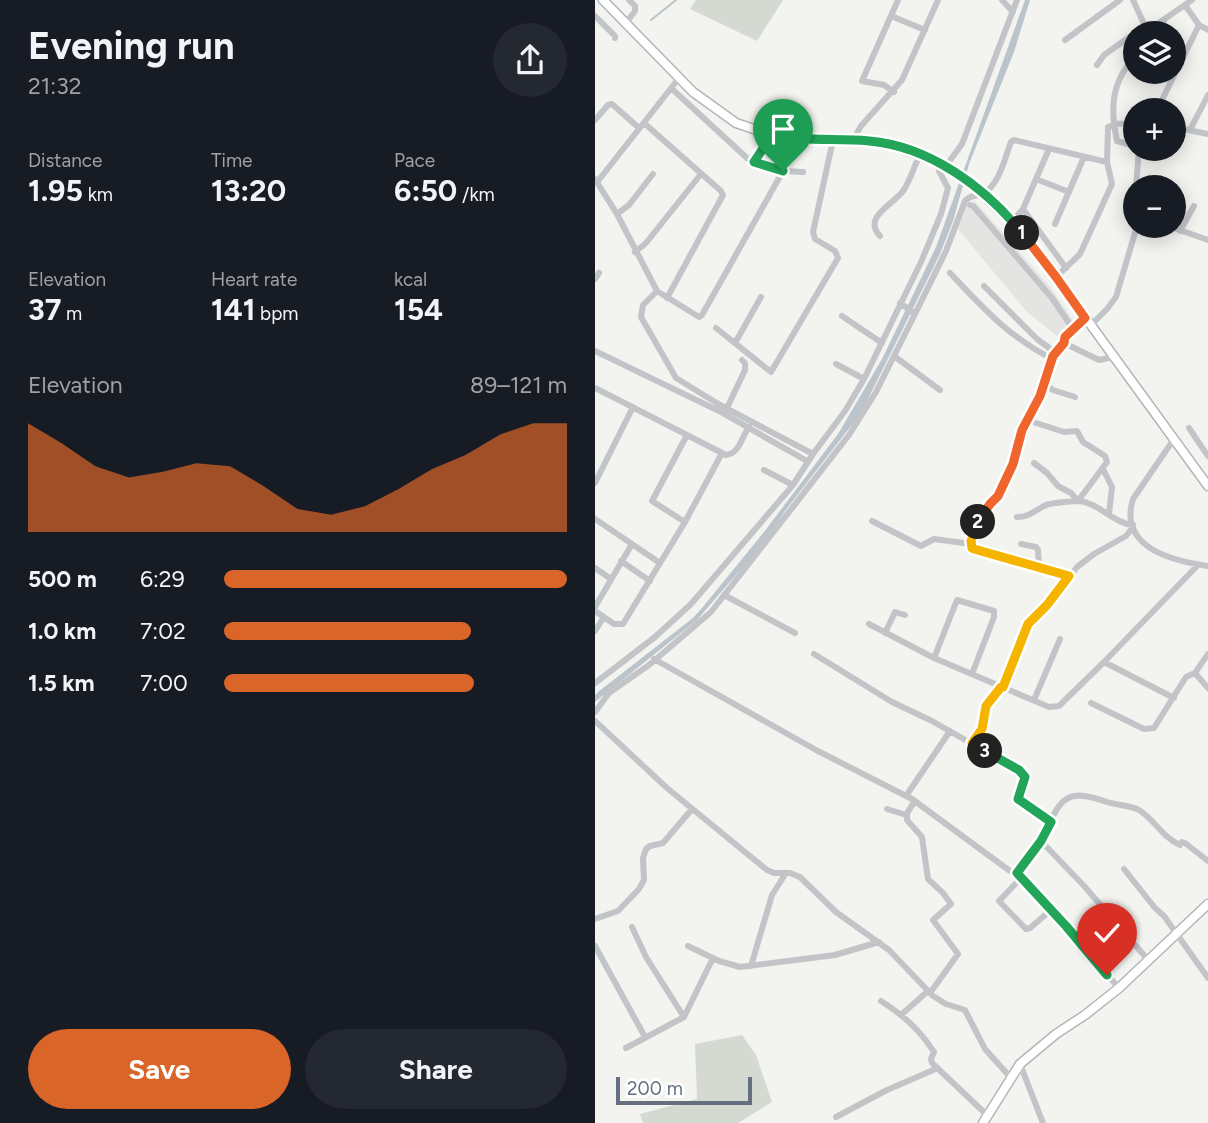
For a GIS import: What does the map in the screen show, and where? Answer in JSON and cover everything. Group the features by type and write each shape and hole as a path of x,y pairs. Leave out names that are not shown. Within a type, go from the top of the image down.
{"main road":[{"path":"597,0 601,4 606,3 703,101 729,119 772,135 887,144 946,166 983,194 1012,222 1056,277 1208,486"},
{"path":"985,1120 1020,1064 1119,988 1208,904"}],"street":[{"path":"626,23 635,11 630,0"},
{"path":"894,92 884,85 862,81 898,0"},
{"path":"853,140 902,80 938,0"},
{"path":"1002,0 1013,12"},
{"path":"595,683 655,637 691,604 793,485 807,461 845,411 864,379 921,262 949,188 939,171 962,144 1017,0"},
{"path":"1065,40 1120,0"},
{"path":"1133,0 1144,21"},
{"path":"1164,20 1192,0"},
{"path":"1185,5 1199,25 1208,30"},
{"path":"595,16 614,38"},
{"path":"891,16 925,30"},
{"path":"1163,98 1199,25"},
{"path":"1097,65 1104,55 1123,42"},
{"path":"1123,73 1114,87 1113,98 1117,141 1123,143"},
{"path":"679,78 596,180 657,291 697,316 702,315 783,171"},
{"path":"671,88 748,159 783,171 803,172"},
{"path":"1190,131 1208,95"},
{"path":"595,120 608,105 614,104 723,195 667,298"},
{"path":"1056,277 1080,254 1112,184 1107,162 1108,130 1111,124 1123,124"},
{"path":"1186,130 1208,134"},
{"path":"754,162 772,135"},
{"path":"716,328 771,372 838,258 835,251 814,237 833,140"},
{"path":"595,712 608,693 701,621 725,595 862,416 946,251 965,201 993,187 1011,142 1014,140 1107,162"},
{"path":"1012,222 1023,209 1049,149"},
{"path":"880,236 874,230 878,214 903,191 920,155"},
{"path":"1055,224 1084,158"},
{"path":"617,214 629,205 653,174"},
{"path":"635,252 646,243 701,174"},
{"path":"1036,178 1069,192"},
{"path":"971,205 1052,298 1073,329"},
{"path":"1186,220 1194,206"},
{"path":"1023,209 1066,268"},
{"path":"1186,233 1208,240"},
{"path":"1069,576 974,549 971,544 977,525 998,496 1013,464 1017,445 1045,384 1054,356 1073,329 1107,310 1116,297 1133,238"},
{"path":"950,273 1001,327 1030,347 1054,356"},
{"path":"984,286 1054,356"},
{"path":"657,291 643,305 641,317 676,378 708,402 807,461"},
{"path":"735,343 761,297"},
{"path":"901,304 914,313"},
{"path":"842,316 882,343"},
{"path":"1064,343 1099,360 1113,357"},
{"path":"595,351 727,408 829,459"},
{"path":"894,356 940,390"},
{"path":"727,408 745,370 742,360"},
{"path":"836,364 864,379"},
{"path":"1045,384 1059,393 1076,397"},
{"path":"595,388 722,453 733,454 749,427"},
{"path":"595,483 633,407"},
{"path":"1027,420 1064,432 1077,431 1083,442 1105,456 1107,462 1103,469 1078,501"},
{"path":"1189,428 1208,456"},
{"path":"685,522 652,501 687,435"},
{"path":"1174,439 1133,499 1130,510 1133,526 1143,543 1153,552 1208,566"},
{"path":"632,544 595,609 614,624 622,624 650,581 722,453"},
{"path":"1034,463 1078,501"},
{"path":"1103,469 1112,487 1109,514"},
{"path":"764,470 793,485"},
{"path":"1017,517 1026,517 1046,505 1078,501 1133,526"},
{"path":"595,519 660,563"},
{"path":"872,521 921,546 935,539 971,544"},
{"path":"972,743 982,729 986,706 1002,687 1028,624 1047,605 1069,576 1094,554 1126,536 1133,526"},
{"path":"1021,544 1036,547 1039,568"},
{"path":"621,561 650,581"},
{"path":"869,624 935,658 1034,701 1056,707 1104,662 1198,565"},
{"path":"595,568 611,579"},
{"path":"725,595 795,633"},
{"path":"935,658 956,601 960,599 994,611 995,617 972,674"},
{"path":"885,633 895,612 905,615"},
{"path":"595,631 604,617"},
{"path":"1034,701 1060,639"},
{"path":"814,654 892,702 1019,770 1025,777 1025,782 1018,799 1051,822"},
{"path":"1091,703 1149,729 1157,725 1186,677 1195,673 1208,654"},
{"path":"654,659 816,750 906,796 1019,875 1119,988"},
{"path":"1104,662 1174,698"},
{"path":"1195,673 1208,688"},
{"path":"595,721 692,809 767,870 800,877 836,912 879,942 929,992 946,1003 965,1010 985,1049 1011,1078"},
{"path":"906,796 950,731"},
{"path":"1051,910 1028,929 999,902 1041,841 1061,804 1075,795 1092,796 1122,807 1138,809 1172,842 1180,845 1185,843 1208,861"},
{"path":"906,815 915,802"},
{"path":"595,919 618,911 639,889 644,880 643,858 646,849 650,845 663,843 692,809"},
{"path":"887,809 906,815"},
{"path":"902,1014 929,992 958,954 933,920 951,904 928,879 922,837 909,825 906,815"},
{"path":"1041,841 1099,902 1149,961"},
{"path":"1124,869 1208,978"},
{"path":"751,966 772,895 786,873"},
{"path":"632,927 646,957 684,1017"},
{"path":"688,946 740,967 835,955 879,942"},
{"path":"595,946 645,1037"},
{"path":"627,1048 684,1017 713,958"},
{"path":"881,1001 902,1014 927,1041 934,1052 931,1061 985,1120"},
{"path":"1020,1064 1042,1123"},
{"path":"836,1117 887,1090 938,1068"}],"shaded area":[{"path":"696,0 783,0 757,41 690,9"},
{"path":"1025,0 1030,0 1014,52 969,164 953,221 940,254 861,413 785,511 766,540 697,620 595,702 598,692 693,618 764,532 838,434 882,359 936,247"},
{"path":"975,201 1051,288 1074,322 1061,339 1027,312 957,228 966,205"},
{"path":"742,1035 756,1055 772,1102 738,1123 643,1123 640,1114 697,1099 695,1044"}],"waterway":[{"path":"651,20 676,0"}],"route":[{"path":"783,171 754,162 772,135 880,142 946,166 978,190 1016,226 1085,318 1065,337 1064,343 1053,356 1040,396 1022,430 1013,464 998,496 984,512 971,541 974,549 1069,576 1047,605 1028,624 1003,687 986,706 982,729 972,743 1019,770 1025,777 1018,799 1051,822 1041,841 1017,873 1107,975"}]}
